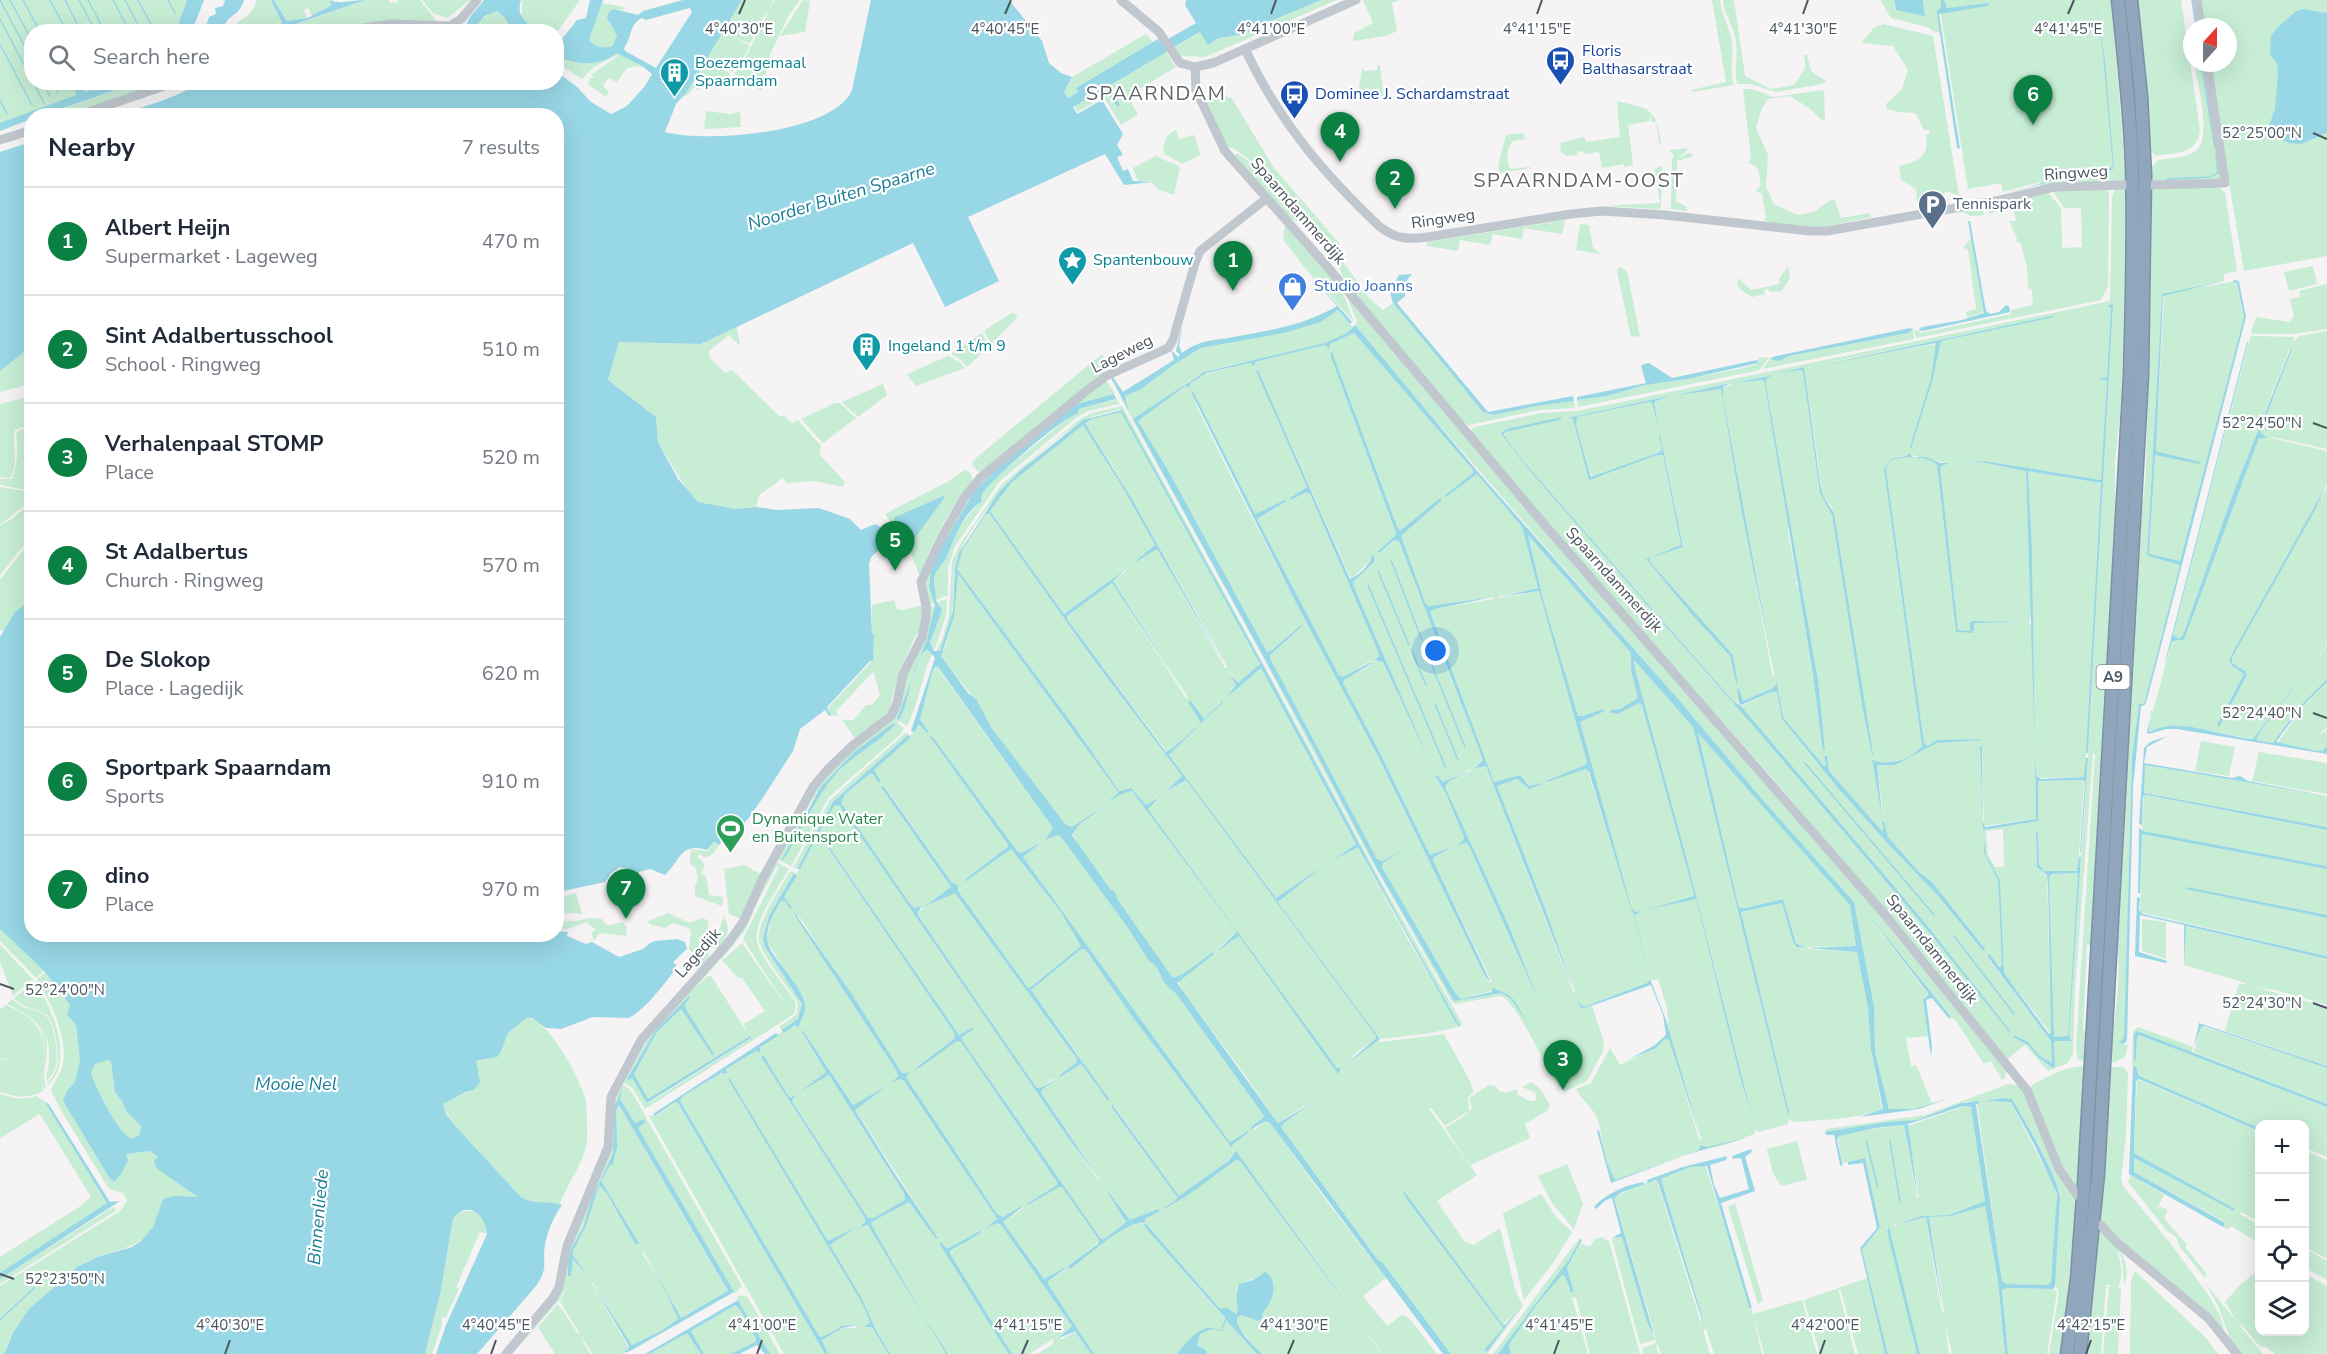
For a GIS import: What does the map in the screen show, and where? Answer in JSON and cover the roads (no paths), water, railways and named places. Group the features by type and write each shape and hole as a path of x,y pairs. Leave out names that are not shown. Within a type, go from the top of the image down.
{"highway":[{"name":"A9","path":"2067,1354 2077,1278 2085,1174 2130,376 2133,289 2132,163 2118,0"},
{"name":"A9","path":"2080,1354 2098,1174 2142,374 2145,176 2141,96 2131,0"}],"street":[{"path":"453,24 461,19 477,0"},
{"path":"1121,0 1163,37 1180,63 1195,67 1204,66 1245,49 1356,0"},
{"path":"2197,0 2200,18"},
{"name":"Ringweg","path":"1245,49 1259,80 1291,130 1358,206 1379,226 1396,237 1428,237 1594,212 1665,215 1809,231 1843,229 2000,200 2054,187 2126,185"},
{"name":"Spaarndammerdijk","path":"1195,67 1196,90 1221,146 1529,507 1865,891 2023,1086 2031,1098 2061,1174 2077,1196"},
{"path":"2151,185 2225,183 2208,72"},
{"path":"100,108 152,90"},
{"path":"0,140 24,132"},
{"name":"Lageweg","path":"921,582 964,498 980,478 1106,376 1167,348 1173,340 1200,251 1267,198"},
{"name":"Lagedijk","path":"506,1354 553,1298 559,1287 567,1246 608,1147 611,1097 641,1040 729,942 743,922 763,878 813,788 829,768 853,745 891,716 897,703 903,674 922,637 926,606 921,582"},
{"path":"2101,1225 2115,1240 2208,1318 2237,1354"}],"water":[{"path":"187,0 204,0 195,24 178,24"},
{"path":"225,0 244,0 239,10 225,24 207,24 209,17 216,14 215,8 223,6"},
{"path":"271,0 274,0 287,21 308,18 331,5 330,0 342,2 365,0 296,24 279,24 282,23"},
{"path":"484,0 521,0 521,14 528,24 508,24 497,11 485,16 477,24 466,24"},
{"name":"Noorder Buiten Spaarne","path":"590,0 603,0 589,40 597,46 605,47 612,46 617,36 607,18 609,12 614,9 638,15 643,11 683,0 742,0 686,93 676,104 665,132 709,136 767,132 795,126 821,117 840,105 852,90 871,0 1009,0 1042,41 1049,63 1061,73 1072,77 1064,92 1068,98 1078,92 1076,88 1158,39 1161,43 1196,23 1185,5 1186,0 1321,0 1238,35 1219,38 1208,45 1200,32 1109,86 1120,105 1117,107 1105,88 1073,107 1077,114 1102,100 1123,134 1117,145 1123,155 1117,157 1123,171 1128,169 1133,181 1153,182 1124,185 1105,154 968,217 999,281 945,307 913,243 701,344 619,342 608,380 656,417 658,442 678,479 698,502 736,509 819,508 850,519 861,530 875,524 887,531 891,540 872,556 869,563 872,634 874,635 873,661 870,661 828,706 827,709 831,715 829,716 825,710 800,729 793,751 748,819 734,834 724,839 719,845 714,842 707,850 691,848 686,850 665,875 650,869 639,872 637,877 631,870 620,867 611,873 605,882 564,891 564,108 139,108 186,90 564,90 564,77 591,102 611,114 627,106 645,86 652,74 617,53 595,63 564,59 564,36 577,20 586,18","holes":["690,8 692,12 656,68 625,51 624,48 633,27 642,18 646,20"]},
{"path":"1894,0 1923,0 1925,16 1896,10"},
{"path":"1941,0 1944,0 1947,8 1989,3 1988,6 1939,14 1960,149 1957,148 1937,14 1941,7"},
{"path":"2095,0 2105,60 2114,168 2069,176 2005,194 2058,178 2113,167 2103,54"},
{"path":"2302,9 2327,13 2327,133 2301,144 2289,143 2277,138 2268,128 2275,109 2278,73 2277,64 2270,54 2271,36 2295,12"},
{"path":"75,90 85,92 116,90 63,108 41,108 76,95"},
{"path":"24,114 24,122 0,131 0,123"},
{"path":"24,144 24,352 0,371 0,152"},
{"path":"1968,221 1970,221 1986,311 1990,314 1999,312 2006,305 2009,306 2010,312 1923,331 1918,330 1922,327 1962,320 1984,313"},
{"path":"1297,259 1352,322 1350,324 1338,310 1321,322 1284,333 1201,348 1140,390 1125,396 1129,411 1111,378 1113,377 1123,392 1174,360 1171,350 1178,357 1180,355 1176,351 1183,323 1179,346 1182,353 1203,342 1290,326 1337,306"},
{"path":"1412,274 1407,280 1405,296 1397,303 1488,412 1573,396 1574,401 1494,415 1483,412 1393,303 1390,292 1399,275"},
{"path":"2224,281 2163,296 2156,451 2200,462 2200,464 2155,455 2149,554 2180,561 2244,317 2237,283 2232,281 2239,282 2246,317 2149,692 2145,705 2141,706 2133,788 2127,1040 2124,1044 2119,1043 2124,1037 2132,757 2139,704 2144,704 2180,565 2147,554 2162,294"},
{"path":"2113,304 2088,753 2086,753 2101,483 2028,471 2032,548 2035,751 2026,471 1981,462 1953,463 1984,461 2101,480 2107,381 2098,379 2107,377 2111,308 2107,305"},
{"path":"2054,317 1941,341 1932,382 1911,449 1931,378 1936,343 1812,367"},
{"path":"1355,325 1478,472 1854,902 1874,1006 1875,1052 1889,1109 1914,1109 1949,1098 1919,1109 1860,1117 1883,1109 1871,1050 1868,1008 1857,952 1807,948 1856,946 1850,905 1698,733 1739,908 1783,899 1796,943 1804,947 1797,947 1793,942 1782,903 1741,912 1788,1115 1693,727 1634,660 1635,669 1687,860 1754,1124 1696,899 1646,910 1694,896 1694,894 1642,705 1639,703 1618,714 1610,713 1611,710 1620,709 1638,698 1631,671 1631,653 1528,535 1544,603 1578,716 1603,709 1605,711 1580,722 1631,907 1635,912 1642,911 1635,916 1648,973 1634,915 1630,906 1589,772 1586,769 1546,781 1585,765 1587,762 1539,591 1497,597 1538,588 1522,527 1477,474 1446,497 1444,496 1473,473 1473,470 1354,333 1330,344 1329,349 1325,345 1255,362 1255,366 1250,363 1207,373 1190,383 1190,387 1185,386 1138,421 1168,470 1267,652 1304,625 1270,655 1270,658 1377,859 1383,861 1406,848 1383,863 1382,867 1454,991 1460,999 1492,992 1493,987 1513,999 1525,1020 1511,999 1502,993 1454,1001 1377,869 1313,747 1133,419 1204,372 1325,343 1347,333"},
{"path":"1910,328 1912,330 1908,333 1789,356 1779,361 1772,360 1772,357"},
{"path":"2247,342 2173,635 2179,639 2183,635 2235,488 2292,349 2260,432 2267,438 2259,438 2184,640 2172,641 2164,666"},
{"path":"1332,352 1398,529 1401,530 1440,498 1442,500 1401,536 1426,605 1493,597 1430,612 1494,782 1520,775 1529,786 1542,783 1529,789 1517,779 1497,786 1544,906 1575,994 1486,766 1475,768 1483,760 1399,541 1394,540 1379,553 1377,552 1396,535 1395,530 1332,360 1330,353"},
{"path":"1757,360 1758,363 1688,379 1645,385 1607,396 1577,400 1577,397 1646,383 1641,366 1644,364 1649,363 1672,378"},
{"path":"1804,367 1820,482 1823,496 1834,513 1872,755 1832,515 1820,493 1803,372 1800,370 1777,374"},
{"path":"1258,370 1350,579 1364,569 1372,555 1374,556 1374,562 1354,581 1353,585 1434,771 1383,662 1374,660 1379,656 1377,649 1310,494 1306,492 1291,500 1290,498 1307,487 1256,371"},
{"path":"1773,375 1767,378 1766,385 1818,680 1825,750 1822,745 1813,674 1764,380 1735,383"},
{"path":"1731,383 1723,387 1723,397 1775,678 1742,513 1721,389 1672,396"},
{"path":"1193,391 1255,514 1287,501 1257,519 1339,675 1343,677 1371,662 1344,680 1343,683 1430,855 1452,847 1434,857 1433,860 1491,983 1485,976 1378,756 1294,599 1191,392"},
{"path":"1114,394 1116,399 1079,409 1077,414 1030,447 985,490 981,502 975,506 960,526 947,556 935,573 936,599 942,611 930,642 934,651 940,651 953,611 955,568 959,553 999,492 1020,471 1083,420 1122,410 1460,1026 1456,1023 1358,847 1332,861 1356,844 1261,668 1226,698 1236,685 1229,673 1238,683 1260,664 1121,412 1085,423 1132,499 1227,669 1157,549 1130,566 1155,545 1120,483 1083,425 1012,482 990,511 1064,614 1127,568 1113,581 1188,698 1112,583 1067,616 1067,619 1166,752 1201,723 1188,702 1191,701 1204,719 1223,702 1169,755 1276,898 1326,864 1278,902 1380,1039 1344,1066 1376,1036 1186,780 1164,793 1182,776 1093,659 989,513 985,515 963,549 957,569 1074,726 1119,791 1131,788 1146,805 1160,796 1148,809 1337,1068 1341,1068 1338,1074 1239,936 1217,951 1237,932 1132,791 1108,802 1118,793 1116,789 958,574 954,617 941,656 968,693 976,699 991,727 1066,825 1072,827 1105,805 1078,826 1072,835 1110,889 1115,892 1118,900 1173,978 1183,974 1213,952 1214,954 1177,983 1277,1122 1279,1123 1311,1103 1281,1127 1377,1259 1383,1263 1451,1354 1443,1354 1270,1123 1266,1121 1252,1129 1251,1127 1264,1117 1262,1113 1177,995 1164,982 1156,967 1149,961 1128,928 1061,837 1058,835 1045,840 1053,828 938,667 935,667 932,673 920,720 929,732 927,733 919,724 914,732 911,731 935,658 927,649 920,658 935,606 929,586 931,571 943,545 975,490 1077,404"},
{"path":"1669,396 1654,402 1659,429 1652,403 1649,402 1577,417 1576,425 1591,477 1660,452 1662,449 1660,434 1683,547 1650,558 1649,561 1733,655 1738,684 1730,656 1646,559 1681,545 1663,455 1657,455 1589,480 1573,419 1567,418"},
{"path":"1562,417 1560,420 1505,432 1504,435 1524,462 1734,702 1740,705 1926,924 2010,1033 1928,931 1762,736 1529,470 1501,433 1507,429"},
{"path":"1909,453 1915,457 1890,461 1886,469 1924,743 1927,746 1937,740 1981,740 1937,743 1895,765 1877,765 1882,816 1872,760 1899,761 1912,755 1922,746 1884,469 1891,459 1906,456"},
{"path":"1915,457 1926,457 1940,463 1949,463 1940,467 1958,630 1970,631 1970,622 1973,621 2026,622 1975,623 1973,633 1956,632 1937,465"},
{"path":"2327,484 2315,510 2232,658 2232,663 2245,671 2247,675 2219,727 2217,725 2244,674 2231,665 2229,659"},
{"path":"945,497 908,545 893,522 895,517"},
{"name":"Mooie Nel","path":"24,605 24,942 564,942 564,932 568,932 567,936 586,944 592,942 619,957 643,949 655,941 677,939 685,942 687,949 673,962 676,969 654,996 629,1018 593,1017 561,1029 546,1028 532,1018 526,1018 508,1033 497,1057 476,1061 480,1082 474,1090 443,1104 446,1114 459,1130 521,1197 531,1201 562,1205 547,1235 544,1270 540,1280 477,1354 436,1354 446,1325 487,1234 486,1227 479,1216 470,1210 464,1210 453,1219 440,1295 425,1354 4,1354 13,1333 28,1310 77,1267 97,1257 132,1247 141,1241 153,1227 163,1199 174,1196 198,1197 156,1168 154,1161 158,1157 150,1151 126,1154 128,1161 121,1174 114,1182 110,1179 63,1101 67,1091 75,1082 80,1060 76,1025 67,1015 70,1005 44,971 0,929 0,637 15,612","holes":["108,1060 111,1062 115,1092 126,1111 141,1126 140,1134 135,1138 127,1135 121,1129 102,1098 91,1073 95,1064"]},
{"path":"2327,645 2256,740 2273,743 2300,706 2327,679 2327,682 2302,707 2276,742 2317,751 2322,751 2327,746 2327,754 2177,729 2147,733 2150,718 2149,732 2163,727 2183,726 2253,739"},
{"path":"912,679 906,703 899,720 897,718"},
{"path":"1777,683 1783,717 1824,766 1826,765 1824,756 1827,756 1829,771 1882,831 1884,821 1888,837 1919,872 1932,882 1986,950 1983,951 1940,898 1837,787 1782,719 1777,692 1771,692 1741,705 1739,703 1737,689 1743,701 1773,688"},
{"path":"896,723 836,774 821,794 783,860 820,788 854,752"},
{"path":"908,735 911,736 908,740 874,770 881,782 879,783 873,774 870,774 845,794 841,803 910,904 915,908 922,906 917,914 1036,1087 1040,1088 1056,1079 1041,1093 1100,1180 1071,1142 839,805 834,806 819,833 827,843 825,844 820,837 817,837 800,869 797,869 833,802"},
{"path":"932,736 1018,852 1021,853 1042,842 1023,857 1229,1141 1231,1142 1247,1131 1248,1133 1233,1144 1232,1148 1134,1019 1085,949 1080,950 1031,990 1109,1099 1108,1101 1081,1064 1060,1077 1059,1075 1076,1063 1077,1059 955,893 925,906 951,887 881,787 883,785 952,883 958,885 958,891 1028,988 1081,946 1060,911 1011,849 962,884 1009,846 930,737"},
{"path":"2168,736 2147,747 2144,763 2232,778 2240,776 2248,781 2327,796 2145,765 2144,793 2327,827 2327,830 2146,795 2143,797 2142,825 2139,824 2144,748 2150,742"},
{"path":"1980,746 1982,746 1985,827 2036,819 2035,756 2037,777 2041,779 2084,777 2086,758 2088,758 2081,852 2085,782 2083,780 2038,781 2038,821 1983,830"},
{"path":"1471,770 1448,782 1445,787 1509,926 1540,1004 1469,846 1466,843 1456,845 1463,841 1464,837 1446,794 1435,776 1437,775 1443,782"},
{"path":"2139,828 2143,831 2327,866 2327,869 2142,834 2140,893 2138,893"},
{"path":"2036,830 2039,864 2044,871 2077,871 2079,857 2081,857 2069,1035 2071,1041 2054,1041 2055,1066 2053,1068 2039,1058 2028,1045 2013,1037 2014,1035 2028,1042 2040,1056 2052,1063 2051,1041 1987,956 1990,954 1999,967 2002,966 1998,880 1984,853 1983,832 1986,855 2000,880 2004,973 2049,1034 2051,1033 2048,886 2047,875 2037,867","holes":["2076,873 2078,875 2068,1036 2054,1037 2049,877 2053,874"]},
{"path":"828,848 959,1035 973,1027 962,1037 962,1040 1101,1239 1106,1238 1126,1222 1103,1185 1130,1220 1158,1209 1160,1211 1145,1219 1145,1223 1128,1227 1117,1233 1070,1269 1068,1266 1098,1244 1099,1240 1062,1187 1028,1205 1057,1185 1057,1182 961,1042 957,1041 921,1067 914,1069 954,1039 955,1034"},
{"path":"794,873 797,876 784,897 792,908 790,909 785,901 781,901 768,928 767,937 772,953 800,991 805,1005 799,1027 794,1026 783,1033 782,1030 798,1019 802,1004 765,947 763,939 769,916"},
{"path":"2187,887 2327,915 2327,918 2186,889"},
{"path":"2137,897 2140,898 2139,910 2143,914 2327,956 2327,959 2186,926 2184,966 2184,925 2140,915 2139,952 2167,961 2166,963 2135,956"},
{"path":"1862,907 1951,1017 1950,1019 1932,998 1926,1000 1932,1046 1931,1057 1923,1000 1928,993"},
{"path":"794,912 851,993 902,1073 910,1072 906,1077 997,1214 1003,1217 1024,1206 1003,1222 1044,1279 1065,1269 1048,1281 1048,1284 1094,1354 1091,1354 1075,1331 1057,1339 1072,1326 1001,1225 998,1223 986,1228 997,1219 994,1214 904,1081 900,1079 891,1083 898,1076 896,1070"},
{"path":"1650,979 1666,1020 1701,1140 1669,1040 1665,1039 1656,1048 1628,1060 1655,1045 1666,1035 1663,1015 1651,985 1585,1008 1581,1008 1577,1000 1584,1007 1647,983"},
{"path":"689,996 691,997 685,1004 686,1009 714,1054 712,1055 681,1009 657,1032 634,1074 648,1099 750,1036 751,1038 647,1103 632,1078 626,1081 655,1031"},
{"path":"2199,1023 2327,1066 2327,1068 2204,1026 2201,1028 2194,1047"},
{"path":"801,1031 853,1105 887,1086 855,1110 938,1238 936,1239 909,1202 871,1224 921,1312 948,1354 946,1354 868,1225 859,1227 865,1222 865,1218 761,1057 764,1056 789,1097 795,1096 793,1103 868,1218 874,1218 905,1200 904,1193 829,1075 798,1093 826,1072"},
{"path":"2137,1031 2327,1104 2327,1107 2139,1035 2136,1060 2134,1060 2134,1034"},
{"path":"776,1033 778,1036 760,1047 760,1053 756,1051 726,1069 727,1074 721,1073 683,1096 680,1101 819,1336 822,1337 842,1326 859,1325 842,1328 822,1340 828,1354 825,1354 678,1103 675,1102 655,1116 653,1114"},
{"path":"2133,1066 2136,1067 2139,1076 2255,1126 2255,1129 2139,1079 2136,1081 2134,1153 2235,1209 2234,1211 2134,1158 2134,1172 2225,1223 2223,1227 2129,1174"},
{"path":"728,1079 828,1241 855,1228 830,1245 861,1297 890,1354 872,1327 864,1327 870,1322 863,1305"},
{"path":"623,1086 620,1099 635,1123 644,1119 646,1122 638,1128 734,1292 630,1351 620,1354 629,1346 590,1280 632,1345 661,1331 678,1319 666,1292 640,1248 666,1290 681,1318 728,1291 619,1105 616,1111 617,1147 613,1164 610,1165 601,1181 639,1243 634,1242 606,1192 599,1185 586,1226 573,1251 573,1255 588,1276 573,1259 571,1276 568,1276 568,1260 572,1247 583,1228 593,1195 613,1154 614,1109"},
{"path":"2012,1099 2025,1120 2047,1162 2060,1198 2055,1287 2053,1289 2006,1288 2002,1290 2008,1354 2005,1354 1998,1281 1985,1206 1951,1216 1929,1217 1944,1316 1926,1217 1893,1226 1921,1216 1949,1215 1985,1201 1971,1107 1963,1106 1908,1124 1918,1199 1904,1125 1875,1128 1839,1136 1837,1140 1843,1166 1840,1165 1834,1135 1826,1135 1825,1132 1887,1122 1917,1120 1961,1103 1980,1101 1976,1105 2002,1281 2006,1284 2048,1285 2051,1282 2057,1194 2011,1102 1984,1101"},
{"path":"48,1103 110,1202 120,1201 0,1279 0,1273 107,1203 46,1104"},
{"path":"1112,1104 1179,1196 1228,1161 1236,1151 1383,1354 1240,1161 1236,1160 1165,1209 1177,1197 1112,1108"},
{"path":"1599,1130 1607,1163 1615,1180 1685,1155 1611,1183 1597,1131"},
{"path":"1749,1137 1685,1155 1699,1150 1700,1145 1707,1147"},
{"path":"1751,1149 1752,1152 1745,1157 1755,1191 1721,1203 1752,1308 1749,1307 1707,1166 1690,1167 1661,1179 1703,1323 1658,1182 1656,1180 1648,1183 1647,1180 1683,1167 1727,1156 1726,1160 1710,1165 1714,1185 1720,1198 1749,1189 1741,1158 1733,1159 1732,1156"},
{"path":"1865,1158 1880,1227 1862,1250 1888,1354 1885,1354 1860,1248 1877,1228 1863,1163 1848,1165 1848,1162"},
{"path":"1643,1182 1644,1184 1620,1193 1614,1198 1655,1338 1646,1319 1622,1237 1612,1238 1621,1233 1612,1198 1596,1209 1594,1207 1616,1191"},
{"path":"1404,1191 1503,1325 1519,1308 1487,1352 1484,1350 1503,1328 1408,1201"},
{"path":"1146,1224 1220,1309 1227,1308 1236,1314 1239,1284 1253,1280 1265,1272 1269,1275 1273,1281 1274,1290 1262,1319 1258,1321 1241,1315 1237,1318 1242,1333 1262,1354 1257,1354 1226,1320 1222,1331 1211,1329 1200,1334 1197,1345 1206,1350 1207,1354 1177,1354 1192,1337 1202,1330 1212,1328 1221,1330 1225,1318 1149,1232 1144,1225"},
{"path":"1889,1227 1920,1354 1917,1354 1887,1231"},
{"path":"983,1229 979,1234 950,1251 950,1254 1012,1354 1009,1354 1001,1342 939,1243 949,1248"},
{"path":"1580,1239 1582,1240 1567,1268 1574,1292 1571,1293 1565,1276 1562,1275 1538,1303 1512,1340 1509,1346 1511,1354 1498,1354 1570,1258"},
{"path":"738,1300 770,1354 765,1354 757,1345 739,1354 731,1354 755,1342 756,1339 741,1311 735,1305 691,1331 704,1354 701,1354 687,1333 645,1354"}],"waterway":[{"path":"0,0 24,45"},
{"path":"10,0 24,26"},
{"path":"23,0 36,24"},
{"path":"50,0 63,24"},
{"path":"65,0 77,24"},
{"path":"79,0 92,24"},
{"path":"88,0 101,24"},
{"path":"113,0 126,24"},
{"path":"125,0 138,24"},
{"path":"138,0 151,24"},
{"path":"168,0 175,13"},
{"path":"2192,0 2195,18"},
{"path":"0,19 24,65"},
{"path":"0,44 24,90"},
{"path":"2202,72 2215,148"},
{"path":"24,90 32,105"},
{"path":"37,90 44,103"},
{"path":"47,90 50,96"},
{"path":"0,100 7,114"},
{"path":"2167,179 2210,177 2218,173 2216,153"},
{"path":"1391,560 1422,640"},
{"path":"1378,571 1409,645"},
{"path":"1368,585 1446,768"},
{"path":"1411,649 1426,685"},
{"path":"1429,658 1465,747"},
{"path":"1435,704 1458,760"},
{"path":"1805,763 1934,915"},
{"path":"1954,936 2014,1014"},
{"path":"1866,1140 1878,1188"},
{"path":"1890,1141 1900,1202"},
{"path":"0,1320 34,1288"}],"place":[{"name":"Floris Balthasarstraat","path":"1561,86"},
{"name":"Boezemgemaal Spaarndam","path":"674,98"},
{"name":"Dominee J. Schardamstraat","path":"1294,120"},
{"name":"Sportpark Spaarndam","path":"2033,125"},
{"name":"St Adalbertus","path":"1340,162"},
{"name":"Sint Adalbertusschool","path":"1395,209"},
{"name":"Tennispark","path":"1932,230"},
{"name":"Spantenbouw","path":"1072,286"},
{"name":"Albert Heijn","path":"1233,291"},
{"name":"Studio Joanns","path":"1293,312"},
{"name":"Ingeland 1 t/m 9","path":"867,372"},
{"name":"De Slokop","path":"895,571"},
{"name":"Dynamique Water en Buitensport","path":"731,854"},
{"name":"dino","path":"626,919"},
{"name":"Verhalenpaal STOMP","path":"1563,1090"}],"district":[{"name":"SPAARNDAM","path":"1156,93"},
{"name":"SPAARNDAM-OOST","path":"1579,180"}],"water label":[{"name":"Binnenliede","path":"318,1217"}]}
